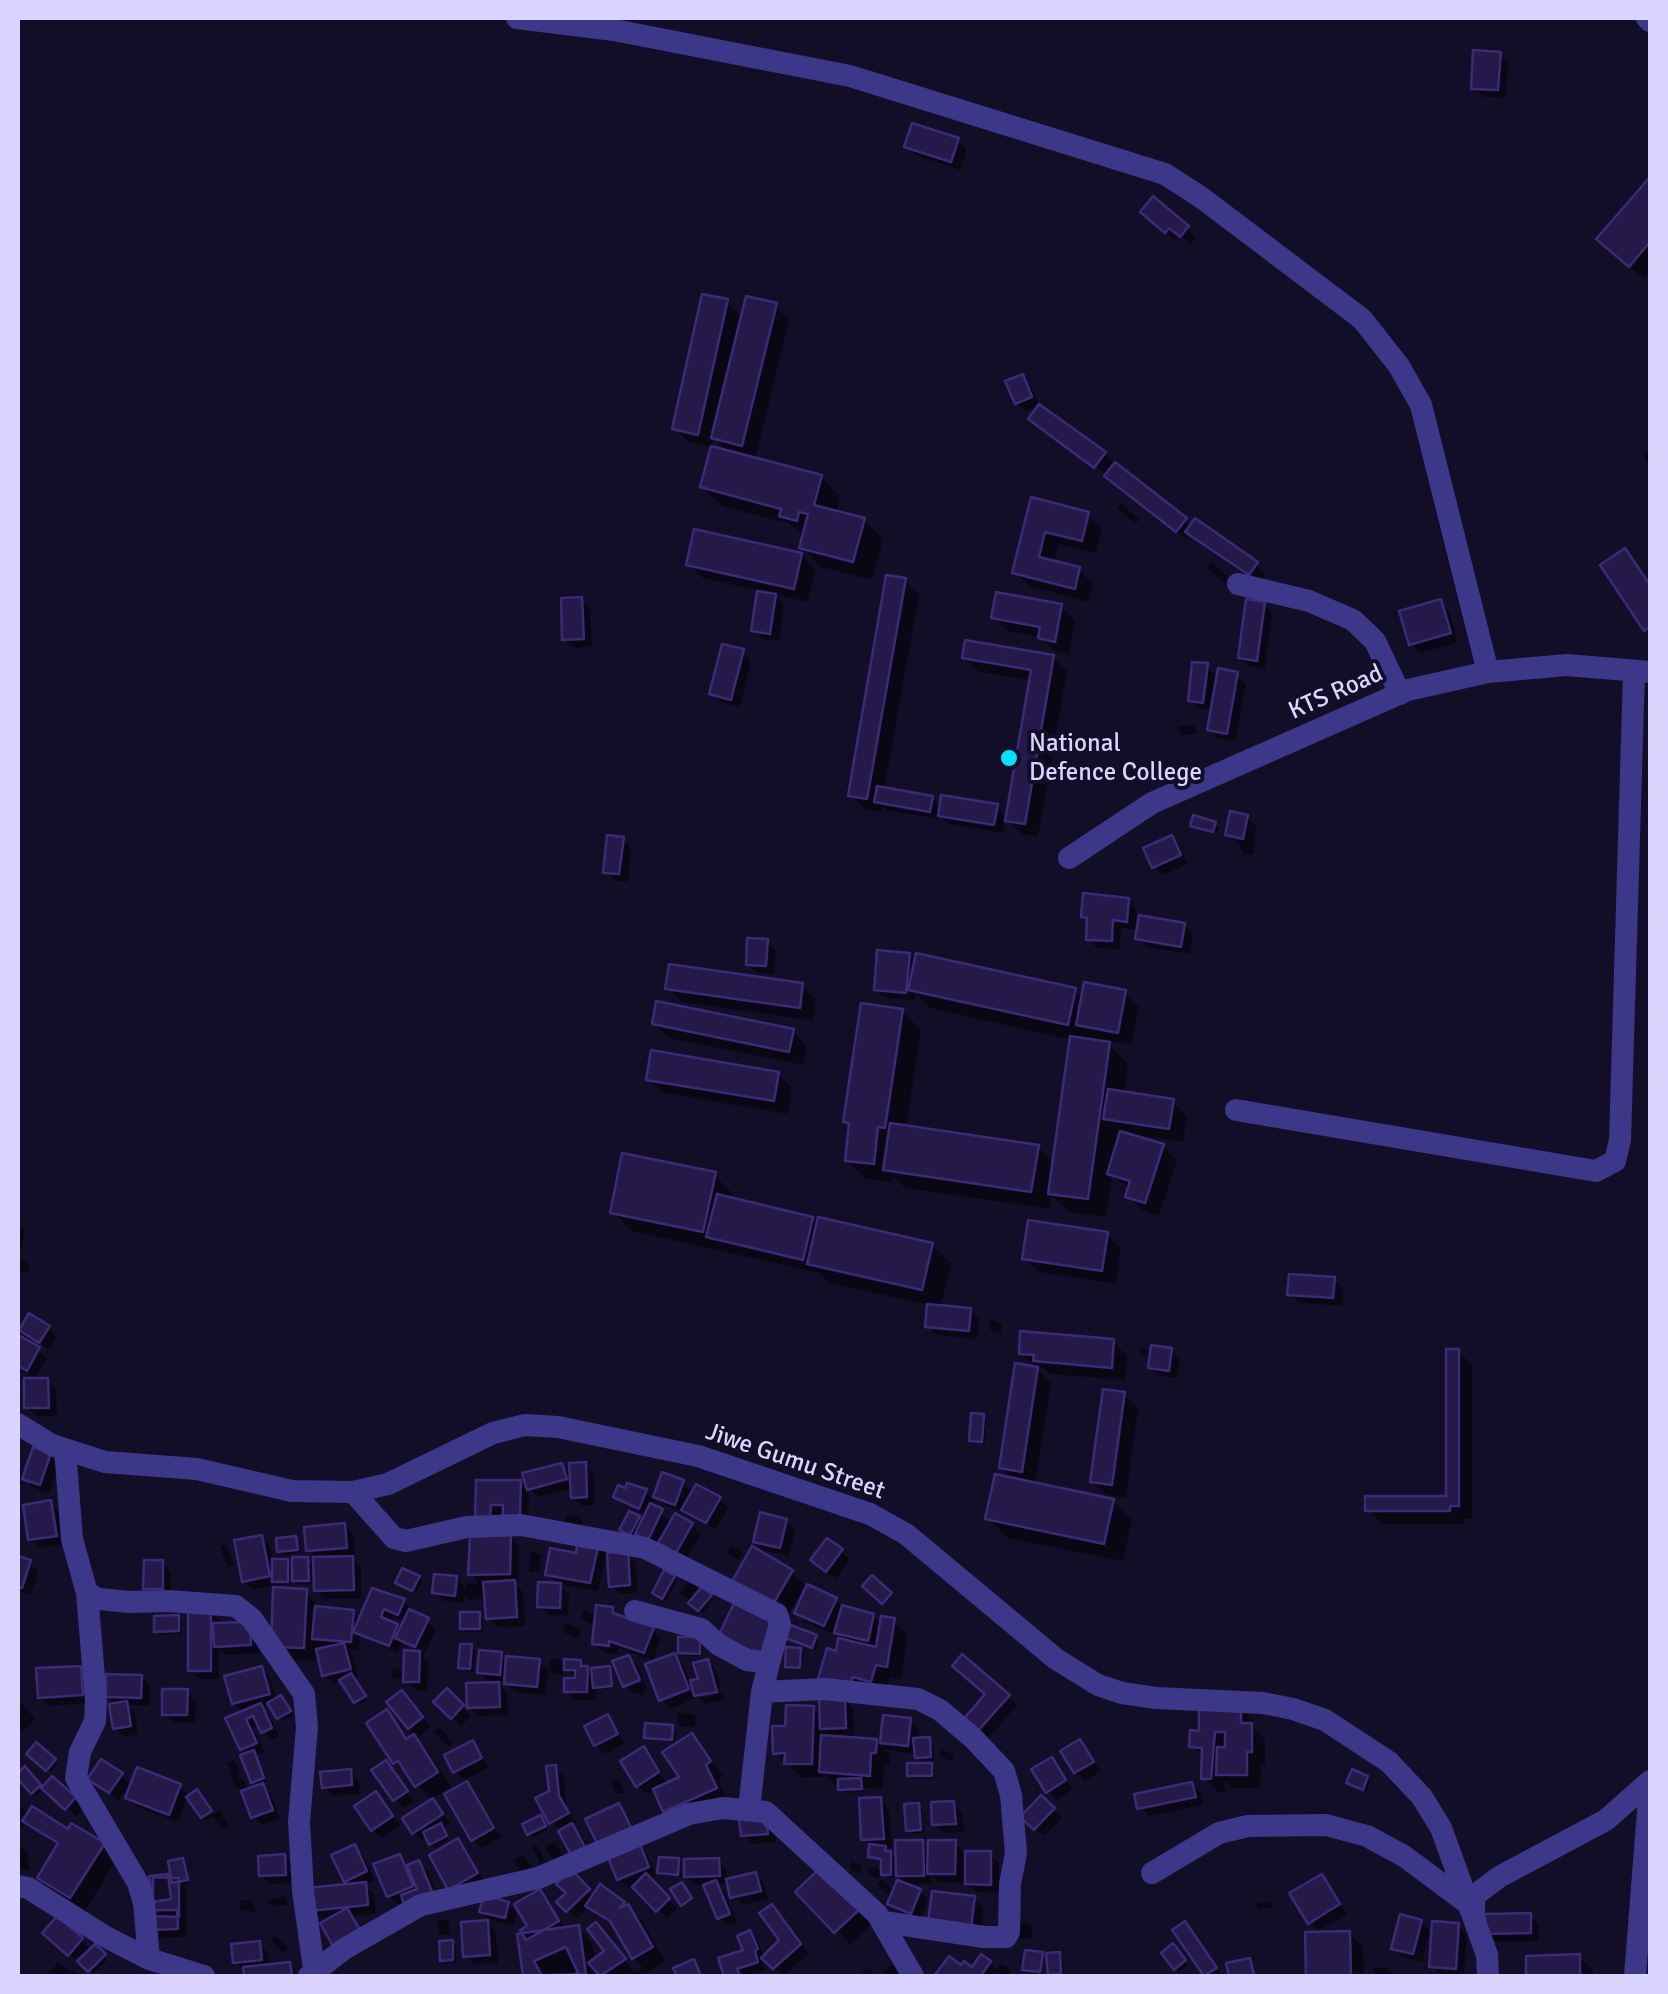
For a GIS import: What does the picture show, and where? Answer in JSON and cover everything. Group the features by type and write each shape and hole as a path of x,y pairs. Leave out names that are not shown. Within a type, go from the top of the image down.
{"street":[{"path":"518,18 614,30 850,76 1164,174 1202,198 1362,319 1399,366 1421,404 1488,672"},
{"path":"1238,584 1309,601 1353,620 1375,641 1400,694"},
{"name":"KTS Road","path":"1069,858 1152,803 1400,694 1488,672 1567,665 1642,672"},
{"path":"1236,1110 1596,1172 1616,1160 1642,672"},
{"name":"Jiwe Gumu Street","path":"18,1424 65,1449 105,1462 196,1470 292,1491 352,1492 388,1484 493,1433 525,1425 558,1427 698,1456 870,1514 906,1534 1056,1659 1098,1684 1122,1693 1156,1698 1293,1709 1325,1720 1389,1762 1422,1797 1441,1828 1487,1955 1488,1976"},
{"path":"65,1449 72,1538 87,1592 96,1701 95,1721 80,1752 76,1778 138,1883 144,1902 149,1959"},
{"path":"352,1492 394,1538 406,1541 467,1527 521,1524 644,1548 777,1614 780,1624 762,1692 749,1809"},
{"path":"87,1592 99,1598 130,1602 236,1606 252,1619 297,1680 306,1710 300,1822 313,1976"},
{"path":"635,1611 701,1630 748,1660 769,1663"},
{"path":"762,1692 825,1689 918,1699 940,1710 974,1738 1004,1772 1016,1853 1006,1938 884,1922"},
{"path":"1472,1910 1474,1896 1499,1877 1606,1820 1650,1783"},
{"path":"1635,1976 1650,1783"},
{"path":"313,1976 344,1949 421,1905 538,1878 689,1814 723,1808 766,1812 884,1922 914,1976"},
{"path":"1152,1873 1219,1833 1248,1826 1326,1825 1366,1836 1404,1856 1472,1910"},
{"path":"18,1886 28,1888 106,1938 149,1959 204,1976"}],"building":[{"path":"1473,50 1501,52 1498,90 1471,89"},
{"path":"912,123 959,138 951,162 904,147"},
{"path":"1650,177 1650,242 1629,267 1596,239"},
{"path":"1153,196 1189,226 1180,237 1169,228 1165,233 1140,212"},
{"path":"702,294 728,299 698,435 672,429"},
{"path":"746,296 777,303 742,446 711,438"},
{"path":"1023,374 1032,397 1015,404 1005,381"},
{"path":"1039,404 1106,452 1094,468 1028,419"},
{"path":"711,446 822,475 814,505 865,518 853,562 799,548 808,514 799,512 797,521 779,516 781,509 700,487"},
{"path":"1115,462 1187,518 1176,532 1104,476"},
{"path":"1031,497 1089,512 1082,541 1045,532 1039,557 1080,567 1075,589 1012,573"},
{"path":"1195,518 1258,562 1249,575 1185,532"},
{"path":"694,529 802,553 794,589 686,565"},
{"path":"1625,548 1650,585 1650,627 1644,631 1600,565"},
{"path":"886,575 906,578 867,799 848,796"},
{"path":"757,591 776,594 770,634 751,631"},
{"path":"996,592 1062,604 1055,642 1038,638 1040,627 991,618"},
{"path":"582,597 584,639 562,640 561,598"},
{"path":"1246,599 1265,602 1257,661 1238,658"},
{"path":"1441,599 1451,633 1409,645 1399,611"},
{"path":"965,640 1054,655 1025,824 1005,821 1031,670 962,658"},
{"path":"722,644 744,649 731,700 709,694"},
{"path":"1192,662 1208,663 1203,703 1188,701"},
{"path":"1218,668 1238,672 1227,734 1207,730"},
{"path":"877,786 933,796 930,812 874,802"},
{"path":"941,795 998,804 994,825 938,816"},
{"path":"1230,811 1248,815 1243,839 1225,835"},
{"path":"1193,815 1216,822 1213,832 1190,826"},
{"path":"607,835 624,837 619,874 603,873"},
{"path":"1172,835 1181,855 1152,868 1143,848"},
{"path":"1083,893 1129,898 1127,922 1113,920 1112,941 1086,940 1087,918 1081,917"},
{"path":"1139,915 1185,923 1181,947 1135,939"},
{"path":"747,938 768,939 766,966 746,965"},
{"path":"877,950 910,953 906,993 874,990"},
{"path":"916,953 1076,988 1068,1025 908,990"},
{"path":"669,964 803,983 800,1008 665,989"},
{"path":"1084,982 1126,990 1118,1033 1076,1025"},
{"path":"656,1001 794,1029 789,1052 652,1024"},
{"path":"861,1003 903,1009 885,1128 878,1127 874,1164 845,1161 849,1123 843,1122"},
{"path":"1070,1036 1110,1042 1088,1199 1048,1194"},
{"path":"651,1050 779,1072 774,1101 646,1080"},
{"path":"1108,1089 1174,1099 1169,1129 1103,1119"},
{"path":"890,1123 1039,1145 1031,1192 883,1170"},
{"path":"1120,1131 1164,1144 1145,1203 1125,1197 1130,1181 1107,1174"},
{"path":"622,1153 716,1172 703,1232 610,1213"},
{"path":"717,1194 813,1217 803,1260 706,1237"},
{"path":"818,1217 933,1243 922,1290 807,1264"},
{"path":"1028,1220 1108,1232 1102,1271 1022,1259"},
{"path":"1289,1274 1335,1277 1333,1298 1287,1295"},
{"path":"927,1304 971,1308 969,1331 925,1327"},
{"path":"29,1313 50,1326 39,1343 19,1330"},
{"path":"1020,1331 1114,1339 1112,1368 1033,1361 1034,1355 1019,1354"},
{"path":"18,1335 40,1347 27,1371 18,1366"},
{"path":"1151,1345 1172,1348 1169,1371 1148,1368"},
{"path":"1446,1349 1459,1349 1459,1506 1450,1506 1450,1511 1365,1511 1365,1496 1446,1496"},
{"path":"1015,1363 1038,1367 1022,1472 999,1468"},
{"path":"24,1378 48,1378 49,1408 24,1408"},
{"path":"1103,1389 1125,1392 1112,1485 1090,1482"},
{"path":"971,1413 984,1414 982,1442 969,1441"},
{"path":"33,1447 51,1453 40,1485 22,1479"},
{"path":"586,1462 587,1497 571,1498 569,1463"},
{"path":"562,1463 567,1479 527,1490 522,1473"},
{"path":"662,1472 684,1480 675,1505 653,1497"},
{"path":"995,1474 1114,1499 1104,1544 985,1519"},
{"path":"476,1480 521,1480 520,1516 503,1516 503,1505 491,1505 490,1519 475,1518"},
{"path":"627,1483 647,1489 639,1509 613,1497 618,1485 625,1488"},
{"path":"696,1484 721,1497 706,1523 681,1510"},
{"path":"51,1500 57,1536 28,1540 23,1505"},
{"path":"650,1503 663,1509 648,1540 635,1534"},
{"path":"629,1511 640,1516 630,1535 619,1530"},
{"path":"760,1512 787,1519 780,1548 753,1542"},
{"path":"675,1513 693,1523 676,1553 658,1543"},
{"path":"345,1523 347,1548 306,1551 304,1527"},
{"path":"262,1535 270,1576 242,1582 234,1540"},
{"path":"470,1535 511,1535 510,1574 468,1575"},
{"path":"296,1536 298,1550 277,1552 276,1538"},
{"path":"827,1538 843,1549 826,1572 810,1560"},
{"path":"578,1539 599,1543 590,1583 545,1575 550,1548 576,1553"},
{"path":"752,1546 793,1570 772,1606 731,1583"},
{"path":"628,1551 630,1585 609,1587 607,1553"},
{"path":"18,1556 31,1560 22,1588 18,1587"},
{"path":"353,1556 354,1590 314,1591 313,1557"},
{"path":"292,1557 308,1557 309,1581 292,1581"},
{"path":"272,1559 288,1559 288,1582 272,1582"},
{"path":"144,1560 163,1560 163,1589 143,1589"},
{"path":"402,1568 420,1576 412,1591 395,1583"},
{"path":"664,1570 675,1576 662,1599 652,1593"},
{"path":"434,1574 457,1576 455,1596 432,1593"},
{"path":"872,1575 892,1593 882,1604 862,1586"},
{"path":"515,1580 517,1617 486,1619 483,1582"},
{"path":"538,1582 561,1583 560,1608 537,1607"},
{"path":"807,1584 837,1598 824,1626 794,1613"},
{"path":"273,1587 307,1589 304,1648 271,1647"},
{"path":"702,1587 712,1595 698,1611 688,1603"},
{"path":"372,1588 405,1599 398,1615 384,1609 381,1617 398,1624 389,1646 353,1632"},
{"path":"734,1603 776,1623 759,1657 718,1637"},
{"path":"596,1605 613,1607 613,1613 654,1627 644,1653 609,1641 609,1646 592,1644"},
{"path":"842,1605 874,1614 868,1641 834,1633"},
{"path":"315,1606 354,1610 351,1642 312,1639"},
{"path":"211,1608 211,1671 188,1671 188,1609"},
{"path":"409,1609 429,1618 415,1647 395,1638"},
{"path":"460,1612 480,1612 480,1629 460,1629"},
{"path":"179,1615 179,1631 154,1632 154,1616"},
{"path":"881,1616 895,1618 887,1667 876,1665 871,1682 853,1677 848,1691 817,1682 827,1648 836,1651 838,1638 876,1647"},
{"path":"250,1622 251,1645 214,1647 213,1623"},
{"path":"788,1624 817,1635 812,1648 783,1637"},
{"path":"678,1637 700,1637 700,1654 678,1653"},
{"path":"344,1643 351,1669 322,1676 316,1649"},
{"path":"460,1644 472,1644 470,1669 458,1668"},
{"path":"786,1647 801,1648 800,1668 785,1667"},
{"path":"404,1650 420,1651 419,1682 403,1682"},
{"path":"479,1650 502,1652 500,1675 477,1673"},
{"path":"675,1653 689,1689 659,1701 645,1664"},
{"path":"962,1654 1010,1695 976,1733 962,1721 985,1694 952,1666"},
{"path":"629,1655 640,1680 623,1687 612,1661"},
{"path":"506,1656 540,1659 537,1687 504,1684"},
{"path":"564,1659 581,1660 581,1666 588,1666 587,1692 564,1692 564,1678 575,1678 575,1670 564,1670"},
{"path":"708,1659 717,1692 694,1696 690,1680 698,1679 693,1663"},
{"path":"81,1666 83,1695 38,1698 36,1668"},
{"path":"262,1666 270,1694 232,1704 224,1676"},
{"path":"610,1666 612,1686 593,1688 591,1668"},
{"path":"351,1673 366,1696 354,1703 339,1680"},
{"path":"106,1674 142,1675 141,1698 106,1697"},
{"path":"499,1682 500,1707 467,1708 466,1683"},
{"path":"447,1688 464,1705 451,1719 433,1702"},
{"path":"162,1689 188,1689 187,1715 162,1715"},
{"path":"402,1690 423,1717 408,1729 386,1702"},
{"path":"281,1695 291,1711 277,1719 267,1703"},
{"path":"845,1696 846,1728 820,1729 819,1697"},
{"path":"127,1701 131,1726 113,1729 109,1704"},
{"path":"261,1703 272,1728 261,1733 253,1716 246,1719 257,1743 240,1750 225,1718"},
{"path":"1199,1703 1241,1704 1241,1723 1252,1723 1247,1775 1216,1775 1217,1747 1225,1747 1225,1732 1215,1732 1211,1779 1201,1779 1202,1748 1189,1747 1190,1730 1199,1731"},
{"path":"786,1705 814,1706 812,1764 784,1764 785,1753 773,1754 772,1726 785,1726"},
{"path":"387,1709 406,1739 414,1734 438,1772 415,1787 398,1761 393,1764 366,1723"},
{"path":"608,1714 618,1734 594,1746 584,1726"},
{"path":"883,1715 911,1718 908,1746 880,1743"},
{"path":"645,1723 673,1725 672,1740 644,1738"},
{"path":"692,1733 711,1761 706,1765 717,1788 663,1812 653,1789 679,1777 662,1752"},
{"path":"821,1735 877,1739 876,1753 871,1753 870,1776 819,1772"},
{"path":"930,1737 931,1757 915,1758 913,1738"},
{"path":"1080,1739 1094,1762 1074,1773 1060,1751"},
{"path":"473,1740 482,1758 453,1773 444,1755"},
{"path":"36,1742 56,1759 46,1771 26,1754"},
{"path":"644,1746 659,1772 636,1787 620,1761"},
{"path":"254,1750 264,1778 251,1783 240,1755"},
{"path":"1052,1757 1066,1780 1046,1793 1031,1769"},
{"path":"101,1759 123,1773 109,1793 87,1779"},
{"path":"386,1760 408,1791 393,1801 371,1770"},
{"path":"907,1763 932,1763 932,1776 907,1776"},
{"path":"556,1765 559,1796 569,1813 549,1824 535,1798 549,1791 546,1766"},
{"path":"25,1766 41,1785 31,1794 18,1779"},
{"path":"137,1767 181,1784 169,1815 125,1798"},
{"path":"351,1769 352,1785 322,1788 320,1772"},
{"path":"1352,1769 1368,1776 1363,1790 1346,1783"},
{"path":"52,1776 76,1797 65,1810 41,1788"},
{"path":"861,1778 862,1789 838,1790 838,1779"},
{"path":"467,1781 494,1828 471,1841 444,1794"},
{"path":"1192,1782 1196,1797 1137,1809 1134,1794"},
{"path":"263,1783 273,1810 251,1818 241,1791"},
{"path":"197,1789 212,1811 201,1818 186,1797"},
{"path":"376,1791 393,1816 371,1831 354,1806"},
{"path":"1041,1795 1055,1808 1034,1830 1020,1817"},
{"path":"881,1797 884,1839 861,1840 859,1798"},
{"path":"433,1798 443,1814 412,1834 402,1818"},
{"path":"954,1801 956,1824 932,1825 931,1802"},
{"path":"619,1803 633,1831 599,1847 585,1819"},
{"path":"919,1803 921,1830 906,1831 904,1804"},
{"path":"32,1806 68,1829 71,1823 105,1843 70,1898 37,1878 58,1843 22,1821"},
{"path":"541,1815 546,1826 527,1835 522,1824"},
{"path":"766,1816 768,1834 741,1836 739,1818"},
{"path":"441,1823 447,1836 429,1845 423,1832"},
{"path":"572,1823 585,1847 571,1855 558,1831"},
{"path":"458,1838 478,1873 448,1890 429,1855"},
{"path":"895,1840 923,1840 924,1876 896,1876"},
{"path":"928,1840 956,1840 955,1874 927,1874"},
{"path":"639,1842 649,1867 617,1880 607,1855"},
{"path":"355,1844 367,1871 344,1882 331,1855"},
{"path":"869,1844 886,1846 885,1851 891,1851 891,1875 881,1875 881,1859 868,1857"},
{"path":"965,1851 991,1851 991,1885 965,1884"},
{"path":"285,1854 286,1875 259,1876 258,1856"},
{"path":"400,1854 413,1886 387,1897 373,1864"},
{"path":"659,1857 679,1858 678,1875 657,1873"},
{"path":"183,1858 188,1880 172,1883 168,1861"},
{"path":"719,1858 720,1876 684,1877 684,1859"},
{"path":"419,1860 434,1896 405,1907 401,1895 417,1889 407,1865"},
{"path":"820,1868 860,1909 834,1933 795,1892"},
{"path":"571,1869 590,1889 566,1912 556,1902 566,1893 556,1884"},
{"path":"756,1872 761,1891 730,1898 726,1879"},
{"path":"646,1873 670,1898 656,1912 632,1887"},
{"path":"168,1874 171,1899 153,1902 149,1876"},
{"path":"1322,1874 1340,1904 1308,1924 1289,1893"},
{"path":"153,1877 179,1878 179,1917 153,1916"},
{"path":"716,1880 730,1914 717,1919 703,1885"},
{"path":"897,1880 921,1889 911,1914 887,1904"},
{"path":"366,1882 368,1905 309,1911 307,1888"},
{"path":"682,1882 692,1898 681,1906 670,1889"},
{"path":"600,1884 625,1902 620,1908 628,1904 653,1947 632,1959 610,1921 585,1906"},
{"path":"540,1889 559,1921 526,1940 520,1930 527,1926 514,1904"},
{"path":"932,1891 975,1896 971,1928 928,1922"},
{"path":"484,1895 509,1902 505,1918 479,1912"},
{"path":"772,1904 801,1944 773,1969 761,1958 779,1940 759,1913"},
{"path":"347,1908 362,1933 334,1948 320,1923"},
{"path":"147,1910 177,1910 178,1929 148,1930"},
{"path":"1531,1913 1531,1933 1485,1934 1485,1914"},
{"path":"1400,1914 1422,1920 1413,1954 1391,1949"},
{"path":"57,1916 83,1938 68,1956 42,1933"},
{"path":"488,1920 490,1955 463,1957 461,1922"},
{"path":"1185,1921 1217,1968 1204,1976 1172,1930"},
{"path":"1432,1921 1459,1923 1456,1969 1429,1967"},
{"path":"596,1922 626,1959 600,1976 588,1963 604,1951 587,1929"},
{"path":"579,1925 586,1974 523,1976 517,1934"},
{"path":"750,1930 758,1949 758,1962 737,1969 740,1976 724,1976 718,1958 743,1950 737,1936"},
{"path":"1350,1931 1351,1976 1306,1976 1305,1932"},
{"path":"453,1940 453,1960 440,1961 439,1941"},
{"path":"260,1941 262,1960 233,1963 231,1944"},
{"path":"1173,1943 1186,1960 1174,1970 1161,1953"},
{"path":"95,1944 106,1954 88,1972 77,1961"},
{"path":"566,1947 578,1973 542,1976 534,1961"},
{"path":"1025,1950 1043,1952 1040,1972 1022,1970"},
{"path":"1060,1952 1061,1974 1048,1975 1046,1953"},
{"path":"981,1954 991,1961 982,1974 985,1976 934,1976 949,1956 972,1967"},
{"path":"1580,1954 1580,1976 1526,1976 1526,1956"},
{"path":"1250,1958 1254,1975 1229,1976 1226,1963"},
{"path":"694,1959 701,1976 677,1976 673,1968"},
{"path":"290,1962 292,1976 244,1976 243,1967"}],"place":[{"name":"National Defence College","path":"1009,758"}]}
